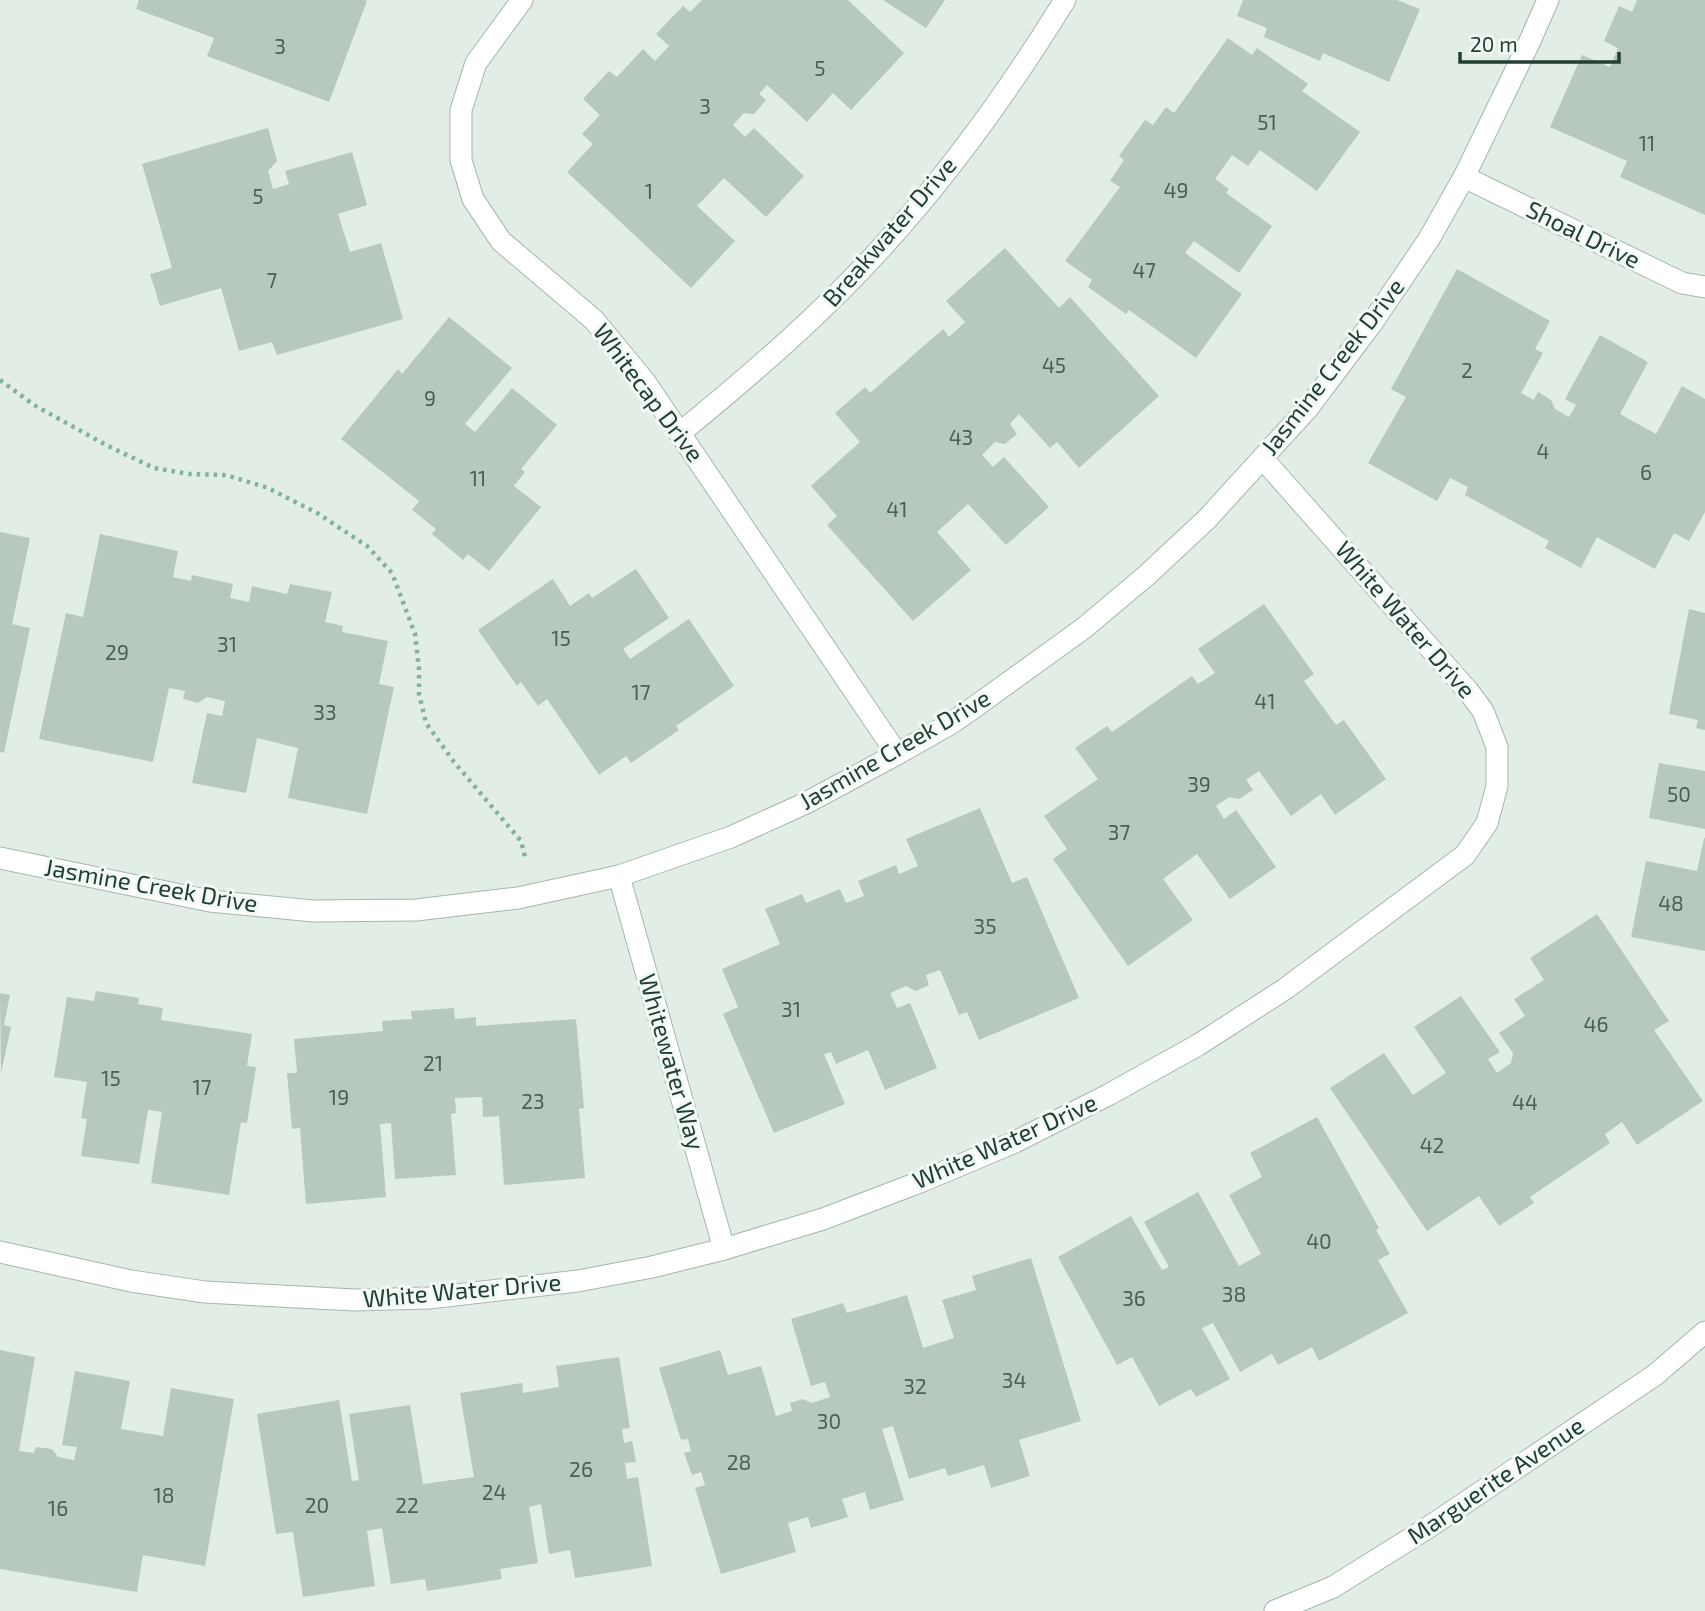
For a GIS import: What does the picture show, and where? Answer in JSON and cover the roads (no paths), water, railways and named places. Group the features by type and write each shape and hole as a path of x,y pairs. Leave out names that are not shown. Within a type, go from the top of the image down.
{"street":[{"name":"Whitecap Drive","path":"522,0 476,63 461,110 461,160 473,199 501,241 594,320 645,382 897,754"},
{"name":"Breakwater Drive","path":"680,433 752,374 885,245 944,174 998,102 1065,0"},
{"name":"Jasmine Creek Drive","path":"0,858 210,901 313,911 416,910 518,898 619,876 731,837 806,803 897,754 976,706 1084,628 1147,575 1197,529 1308,408 1372,323 1425,245 1464,177 1548,0"},
{"name":"Shoal Drive","path":"1464,177 1682,283 1705,287"},
{"name":"White Water Drive","path":"0,1252 131,1281 205,1292 355,1300 429,1298 578,1281 652,1268 823,1219 1015,1142 1198,1045 1284,989 1465,855 1487,823 1497,786 1497,747 1483,711 1263,459"},
{"name":"Whitewater Way","path":"619,876 724,1249"},
{"name":"Marguerite Avenue","path":"1275,1611 1333,1587 1429,1527 1655,1375 1705,1332"}]}
